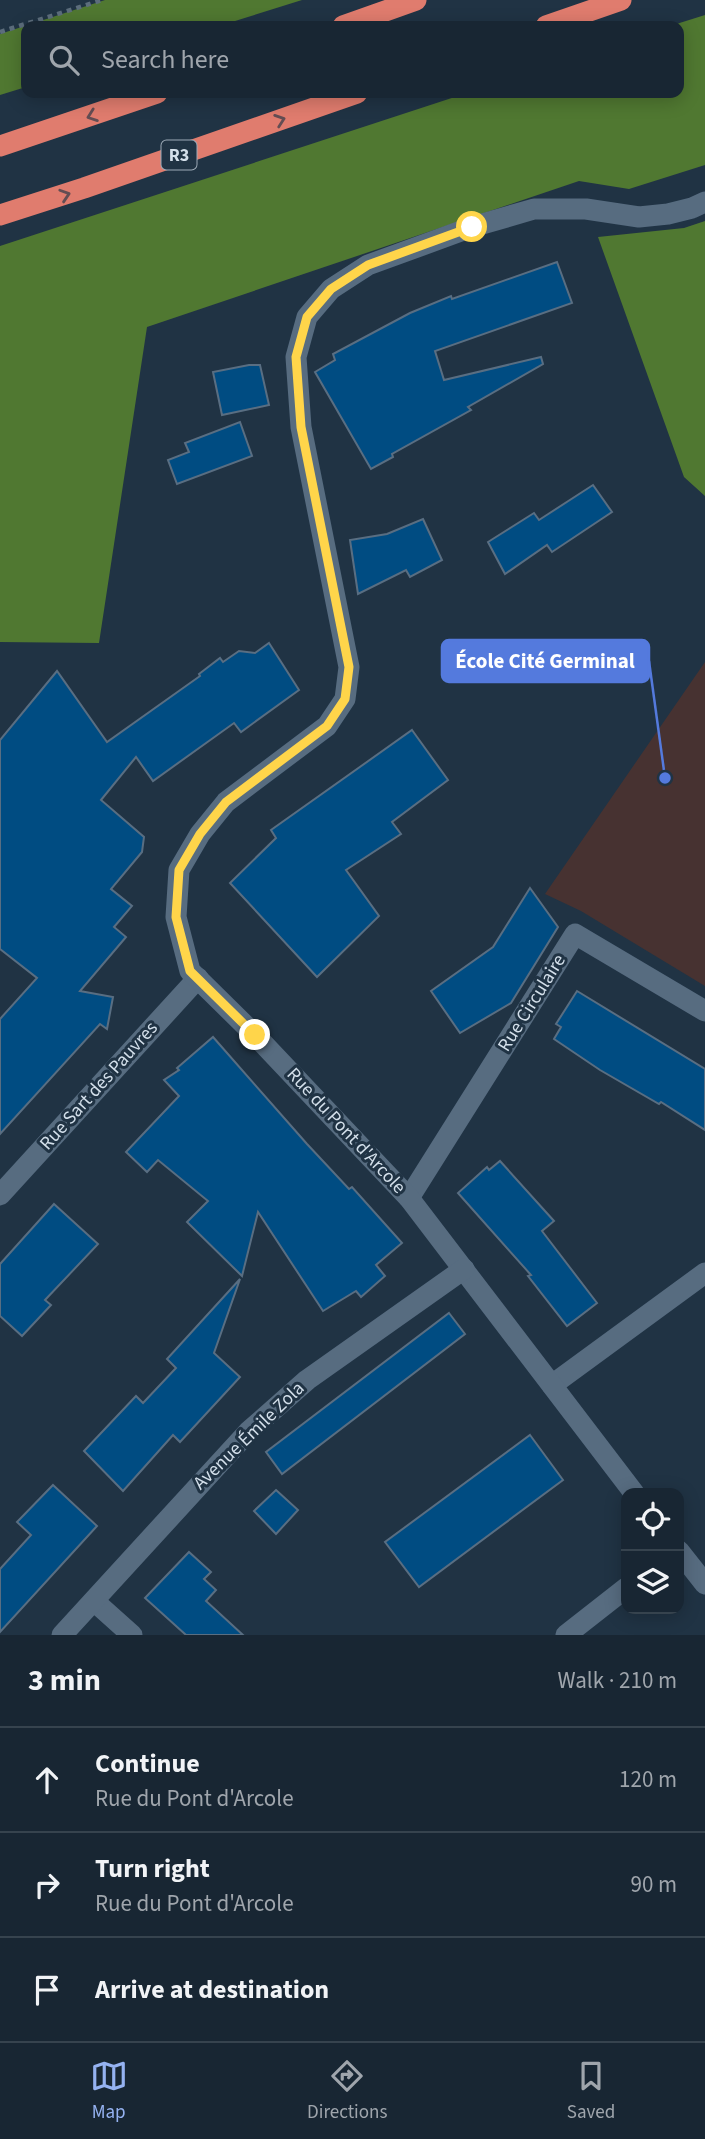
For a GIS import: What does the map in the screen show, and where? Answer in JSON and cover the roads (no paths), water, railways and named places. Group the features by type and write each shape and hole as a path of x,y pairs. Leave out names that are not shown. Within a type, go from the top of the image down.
{"highway":[{"path":"357,21 416,0"},
{"path":"560,21 621,0"},
{"path":"0,146 142,98"},
{"name":"R3","path":"0,215 343,98"}],"street":[{"name":"Rue du Pont d'Arcole","path":"630,1488 409,1198 255,1035 190,971 176,917 179,870 200,834 226,802 327,726 345,699 349,667 301,427 296,357 307,317 331,289 368,265 521,212 534,209 586,209 639,217 668,214 705,202"},
{"name":"Rue Circulaire","path":"409,1198 575,934 705,1010"},
{"name":"Rue Sart des Pauvres","path":"0,1195 198,978"},
{"name":"Avenue Émile Zola","path":"62,1635 248,1432 307,1380 464,1269"},
{"path":"552,1385 705,1273"},
{"path":"684,1557 705,1584"},
{"path":"566,1635 621,1592"},
{"path":"94,1601 132,1635"}],"place":[{"name":"École Cité Germinal","path":"665,778"}]}
